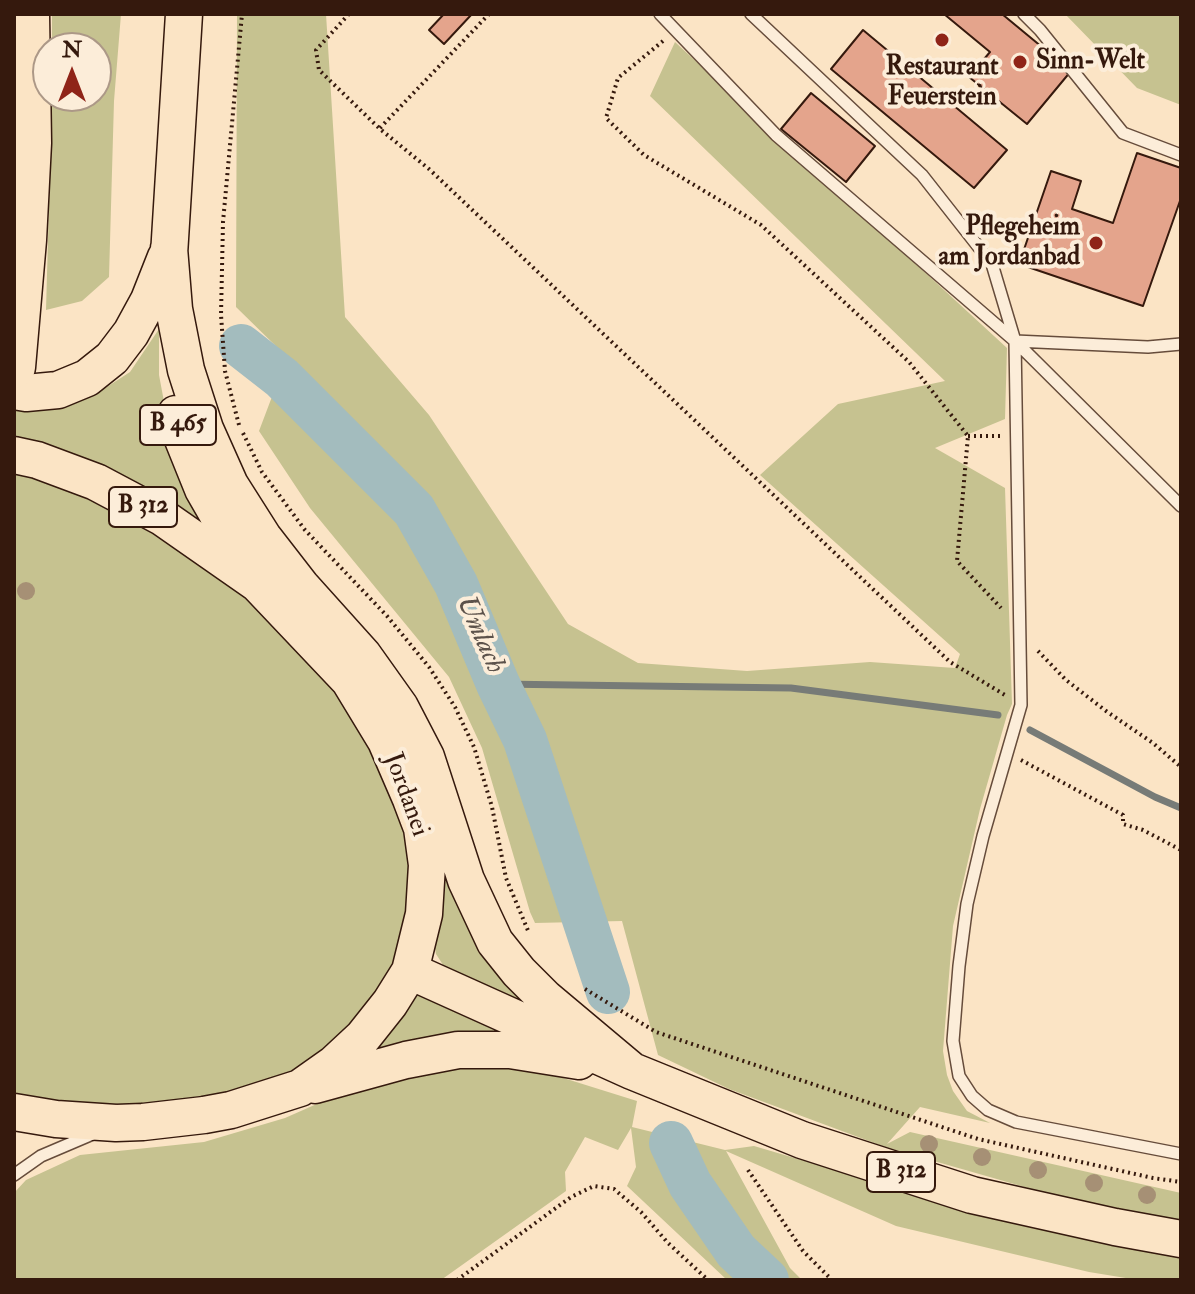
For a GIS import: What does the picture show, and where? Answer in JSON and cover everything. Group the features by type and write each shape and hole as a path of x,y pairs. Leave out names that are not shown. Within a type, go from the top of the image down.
{"highway":[{"path":"16,347 30,143 28,14"}],"main road":[{"name":"B 465","path":"184,14 169,248 169,371 178,427 203,489 258,584"},
{"path":"14,391 58,390 87,378 112,358 131,333 149,300 169,248"},
{"path":"169,248 174,309 186,370 205,429 230,485 263,537 301,586 363,655 400,707 426,757 466,880 495,942 545,998 632,1071"},
{"name":"Jordanei","path":"14,455 37,460 96,482 162,517 258,584 349,680 386,741 422,828 427,865 424,914 410,971 363,1037 334,1064 300,1088 261,1102 204,1115 143,1122 56,1119 14,1112"},
{"name":"B 312","path":"410,971 632,1071 802,1140 972,1195 1181,1239"},
{"name":"B 312","path":"300,1088 406,1060 458,1050 510,1050 632,1071"}],"lane":[{"path":"660,14 776,135 1015,341 1181,506"},
{"path":"751,14 922,175 992,264 1015,341 1021,705 967,904 953,1041 959,1076 972,1096 988,1110 1016,1122 1181,1154"},
{"path":"1024,14 1123,133 1181,155"},
{"path":"1015,341 1148,347 1181,344"},
{"path":"14,1175 41,1156 116,1123"}],"path":[{"path":"242,14 223,222 221,315 225,371 239,425 262,472 305,530 387,616 429,667 455,707 474,747 488,792 506,878 531,938"},
{"path":"349,14 316,50 319,70 380,129 429,169 950,662 1021,705"},
{"path":"380,129 489,14"},
{"path":"676,31 618,78 606,118 644,155 761,225 909,362 968,436 957,561 1066,680 1181,767"},
{"path":"968,436 1016,435"},
{"path":"1007,755 1027,762 1123,815 1123,824 1143,830 1181,850"},
{"path":"584,989 656,1032 978,1139 1181,1182"},
{"path":"748,1170 803,1251 832,1280"},
{"path":"457,1280 571,1197 594,1186 614,1189 708,1280"}],"shaded area":[{"path":"52,14 121,14 114,101 109,277 82,301 46,310 52,112 112,112 112,32 52,32"},
{"path":"237,14 326,14 345,317 429,415 568,624 638,663 747,671 870,662 955,668 960,654 760,475 838,404 945,381 650,96 675,42 1007,348 1005,419 935,448 1005,488 1012,704 980,809 953,926 943,1051 953,1091 967,1111 990,1123 920,1107 887,1144 910,1132 1181,1193 1181,1221 1105,1210 885,1147 729,1089 658,1055 622,921 535,923 482,748 449,677 310,508 259,431 287,357 236,307"},
{"path":"1065,14 1181,14 1181,105 1137,88"},
{"path":"159,329 159,375 168,423 208,522 199,526 14,438 14,406 52,408 96,394 130,372"},
{"path":"14,465 112,503 243,589 331,681 369,736 413,848 403,956 344,1040 296,1072 250,1092 150,1110 14,1100"},
{"path":"444,871 449,871 542,1012 445,968 436,954 431,927"},
{"path":"411,982 549,1039 348,1059"},
{"path":"489,1063 557,1076 637,1101 632,1127 725,1150 754,1146 1032,1228 1181,1254 1181,1280 1138,1280 1089,1272 896,1226 726,1151 790,1268 802,1280 727,1280 627,1186 636,1167 631,1128 618,1150 585,1137 565,1172 566,1191 441,1280 14,1280 14,1193 26,1180 80,1155 204,1142 285,1118 353,1088 399,1073"}],"building":[{"path":"444,14 472,14 444,44 429,30"},
{"name":"Sinn-Welt","path":"944,14 1002,14 1071,71 1027,124 969,77 990,52"},
{"path":"863,30 1007,150 974,188 831,69"},
{"path":"811,93 875,146 846,182 781,129"},
{"name":"Pflegeheim am Jordanbad","path":"1137,153 1181,168 1181,198 1143,306 1019,264 1051,171 1081,181 1072,209 1113,223"}],"waterway":[{"name":"Umlach","path":"241,346 282,378 414,510 456,584 525,740 608,992"},
{"path":"498,684 791,688 998,715"},
{"path":"1030,730 1181,808"},
{"name":"Umlach","path":"671,1143 690,1184 736,1251 767,1280"}],"place":[{"name":"Restaurant Feuerstein","path":"942,40"},
{"name":"Sinn-Welt","path":"1020,62"},
{"name":"Pflegeheim am Jordanbad","path":"1096,243"}]}
